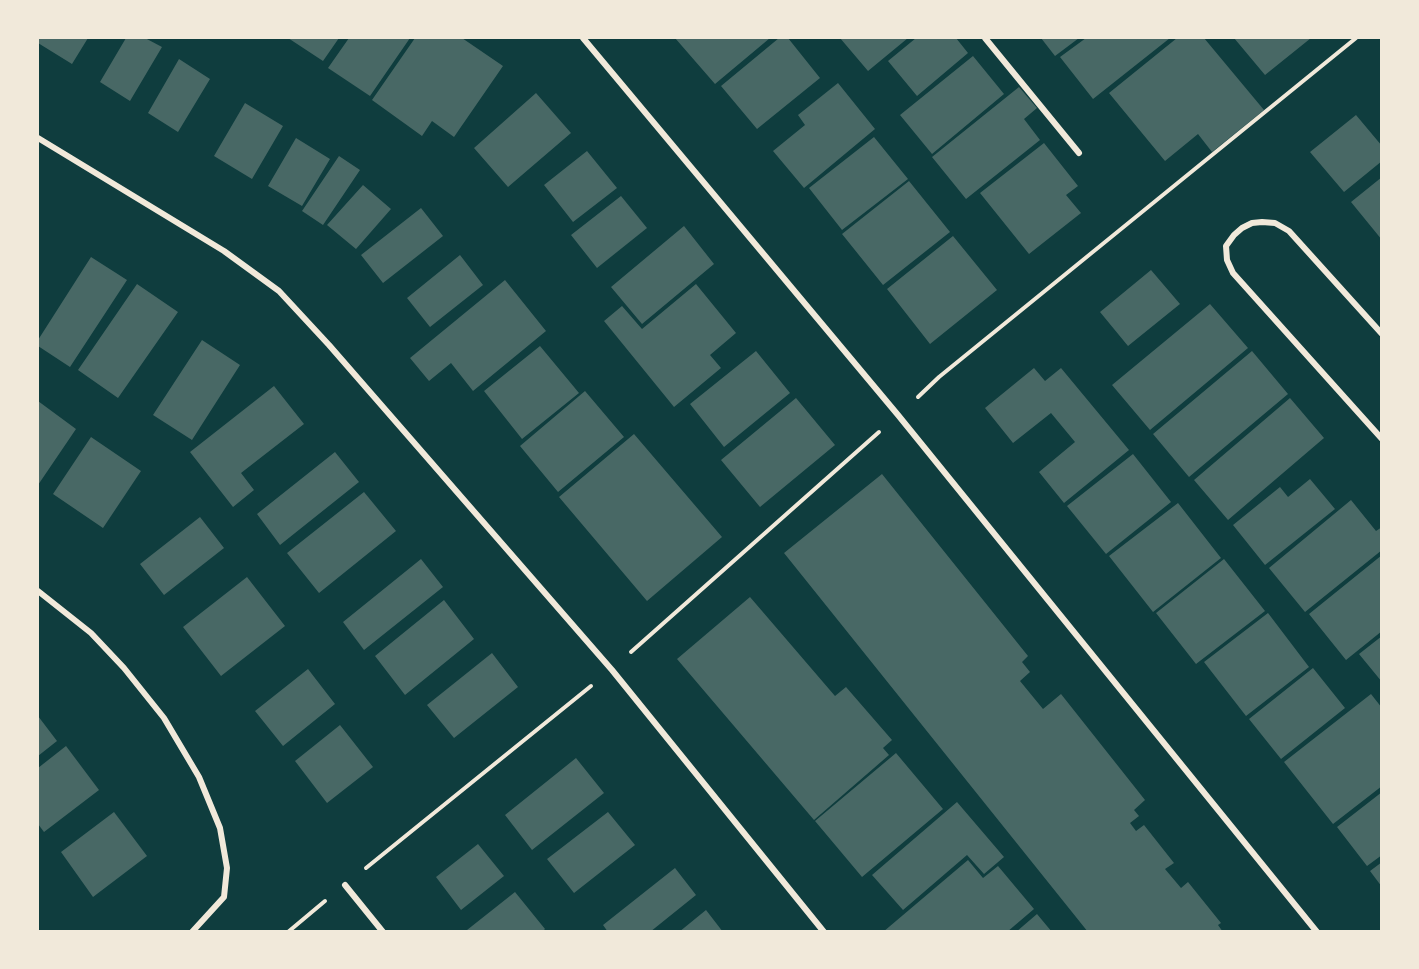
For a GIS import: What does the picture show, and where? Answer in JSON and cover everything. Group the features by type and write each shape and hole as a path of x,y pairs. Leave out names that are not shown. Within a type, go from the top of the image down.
{"street":[{"path":"583,38 898,415 1317,932"},
{"path":"985,38 1079,153"},
{"path":"38,138 224,251 279,291 330,345 612,670 824,932"},
{"path":"1382,334 1289,231 1275,223 1252,223 1234,235 1226,246 1227,260 1233,273 1382,440"},
{"path":"38,591 91,633 124,668 164,718 199,777 220,828 227,868 224,897 192,932"},
{"path":"345,885 382,932"}],"path":[{"path":"288,932 612,670 939,377 1356,38"}],"building":[{"path":"38,38 88,38 72,64 38,43"},
{"path":"126,38 145,38 162,47 130,101 100,82"},
{"path":"288,38 339,38 323,61"},
{"path":"349,38 410,38 370,96 328,68"},
{"path":"415,38 462,38 503,66 454,137 432,121 422,136 372,100"},
{"path":"675,38 770,38 715,84"},
{"path":"779,38 788,38 820,78 757,129 721,86"},
{"path":"840,38 908,38 868,71"},
{"path":"916,38 956,38 968,53 917,96 888,61"},
{"path":"1041,38 1079,38 1055,56"},
{"path":"1086,38 1170,38 1093,99 1060,57"},
{"path":"1177,38 1204,38 1264,110 1212,152 1198,134 1165,161 1109,93"},
{"path":"1234,38 1311,38 1265,75"},
{"path":"973,56 1004,94 932,154 900,115"},
{"path":"179,59 210,79 178,132 148,113"},
{"path":"838,83 875,129 804,188 773,151 805,125 798,115"},
{"path":"1019,87 1037,108 1024,119 1040,140 966,199 932,157"},
{"path":"536,93 571,133 508,187 474,148"},
{"path":"245,103 283,126 252,179 214,156"},
{"path":"1356,115 1382,146 1382,161 1344,192 1310,152"},
{"path":"874,137 908,179 842,230 809,188"},
{"path":"296,138 330,159 302,206 268,186"},
{"path":"1044,143 1078,186 1066,195 1081,213 1029,254 980,193"},
{"path":"587,151 617,188 573,222 544,185"},
{"path":"339,156 360,170 323,225 302,211"},
{"path":"1382,177 1382,240 1351,202"},
{"path":"909,181 950,232 883,285 842,234"},
{"path":"363,185 391,209 356,249 327,225"},
{"path":"621,196 647,228 597,268 571,235"},
{"path":"421,208 443,236 383,283 361,255"},
{"path":"684,226 714,264 642,324 611,287"},
{"path":"953,236 997,290 930,344 887,289"},
{"path":"460,255 483,285 430,327 407,298"},
{"path":"91,257 127,280 70,367 38,346 38,340"},
{"path":"1151,270 1180,304 1128,346 1100,312"},
{"path":"505,280 546,331 473,391 451,363 429,381 410,358"},
{"path":"137,284 178,312 118,398 78,370"},
{"path":"696,284 736,333 710,355 721,368 674,407 604,321 622,306 642,329"},
{"path":"1210,304 1248,348 1150,430 1112,385"},
{"path":"202,340 240,365 192,440 153,415"},
{"path":"540,346 579,393 522,439 484,391"},
{"path":"756,351 790,393 724,447 690,404"},
{"path":"1252,351 1288,394 1189,477 1153,434"},
{"path":"1034,368 1045,381 1061,368 1129,450 1064,503 1039,472 1075,442 1051,413 1013,443 985,408"},
{"path":"274,386 304,424 241,473 254,490 233,507 190,452"},
{"path":"585,391 624,437 558,492 520,446"},
{"path":"796,398 835,445 760,507 721,460"},
{"path":"1290,398 1324,438 1228,520 1194,480"},
{"path":"38,401 76,429 38,485"},
{"path":"634,434 722,537 647,601 559,497"},
{"path":"91,437 141,471 103,528 53,494"},
{"path":"335,452 359,482 280,545 257,514"},
{"path":"1133,454 1171,502 1106,554 1067,506"},
{"path":"882,474 1028,656 1022,662 1030,672 1020,681 1043,709 1061,694 1145,800 1134,810 1139,816 1130,823 1136,831 1144,825 1174,863 1165,869 1181,888 1188,882 1221,923 1218,925 1223,932 1088,932 784,553"},
{"path":"1310,479 1335,509 1265,565 1233,525 1280,487 1288,497"},
{"path":"364,492 396,531 319,593 287,553"},
{"path":"1351,500 1376,531 1382,527 1382,550 1305,612 1269,568"},
{"path":"1178,503 1221,558 1153,612 1109,556"},
{"path":"200,517 224,548 164,595 140,564"},
{"path":"1382,555 1382,631 1346,660 1309,614"},
{"path":"421,559 443,587 364,650 343,622"},
{"path":"1224,559 1265,611 1196,664 1156,613"},
{"path":"247,577 285,626 221,676 183,627"},
{"path":"750,597 835,696 846,687 892,740 883,748 889,755 814,820 677,659"},
{"path":"444,600 474,639 405,695 375,656"},
{"path":"1268,613 1309,667 1246,716 1204,662"},
{"path":"1382,636 1382,682 1359,654"},
{"path":"492,653 518,687 454,738 427,705"},
{"path":"1313,668 1345,708 1281,759 1249,719"},
{"path":"308,669 335,704 283,746 255,711"},
{"path":"1371,694 1382,708 1382,786 1333,824 1284,762"},
{"path":"38,716 57,741 38,756"},
{"path":"340,725 373,767 327,803 295,761"},
{"path":"66,746 99,790 44,832 38,824 38,768"},
{"path":"896,753 943,809 862,877 815,821"},
{"path":"576,758 604,793 532,850 505,815"},
{"path":"1382,792 1382,855 1367,866 1337,827"},
{"path":"957,802 1004,857 984,874 967,855 903,910 872,875"},
{"path":"114,812 147,856 93,897 61,852"},
{"path":"608,812 635,845 574,893 547,859"},
{"path":"478,844 504,876 461,910 436,877"},
{"path":"968,860 983,878 998,866 1034,909 1007,932 883,932"},
{"path":"1382,862 1382,887 1370,871"},
{"path":"675,868 696,895 650,932 608,932 603,925"},
{"path":"515,892 545,929 542,932 468,932 467,930"},
{"path":"706,910 723,932 679,932"},
{"path":"1037,914 1052,932 1016,932"}]}
